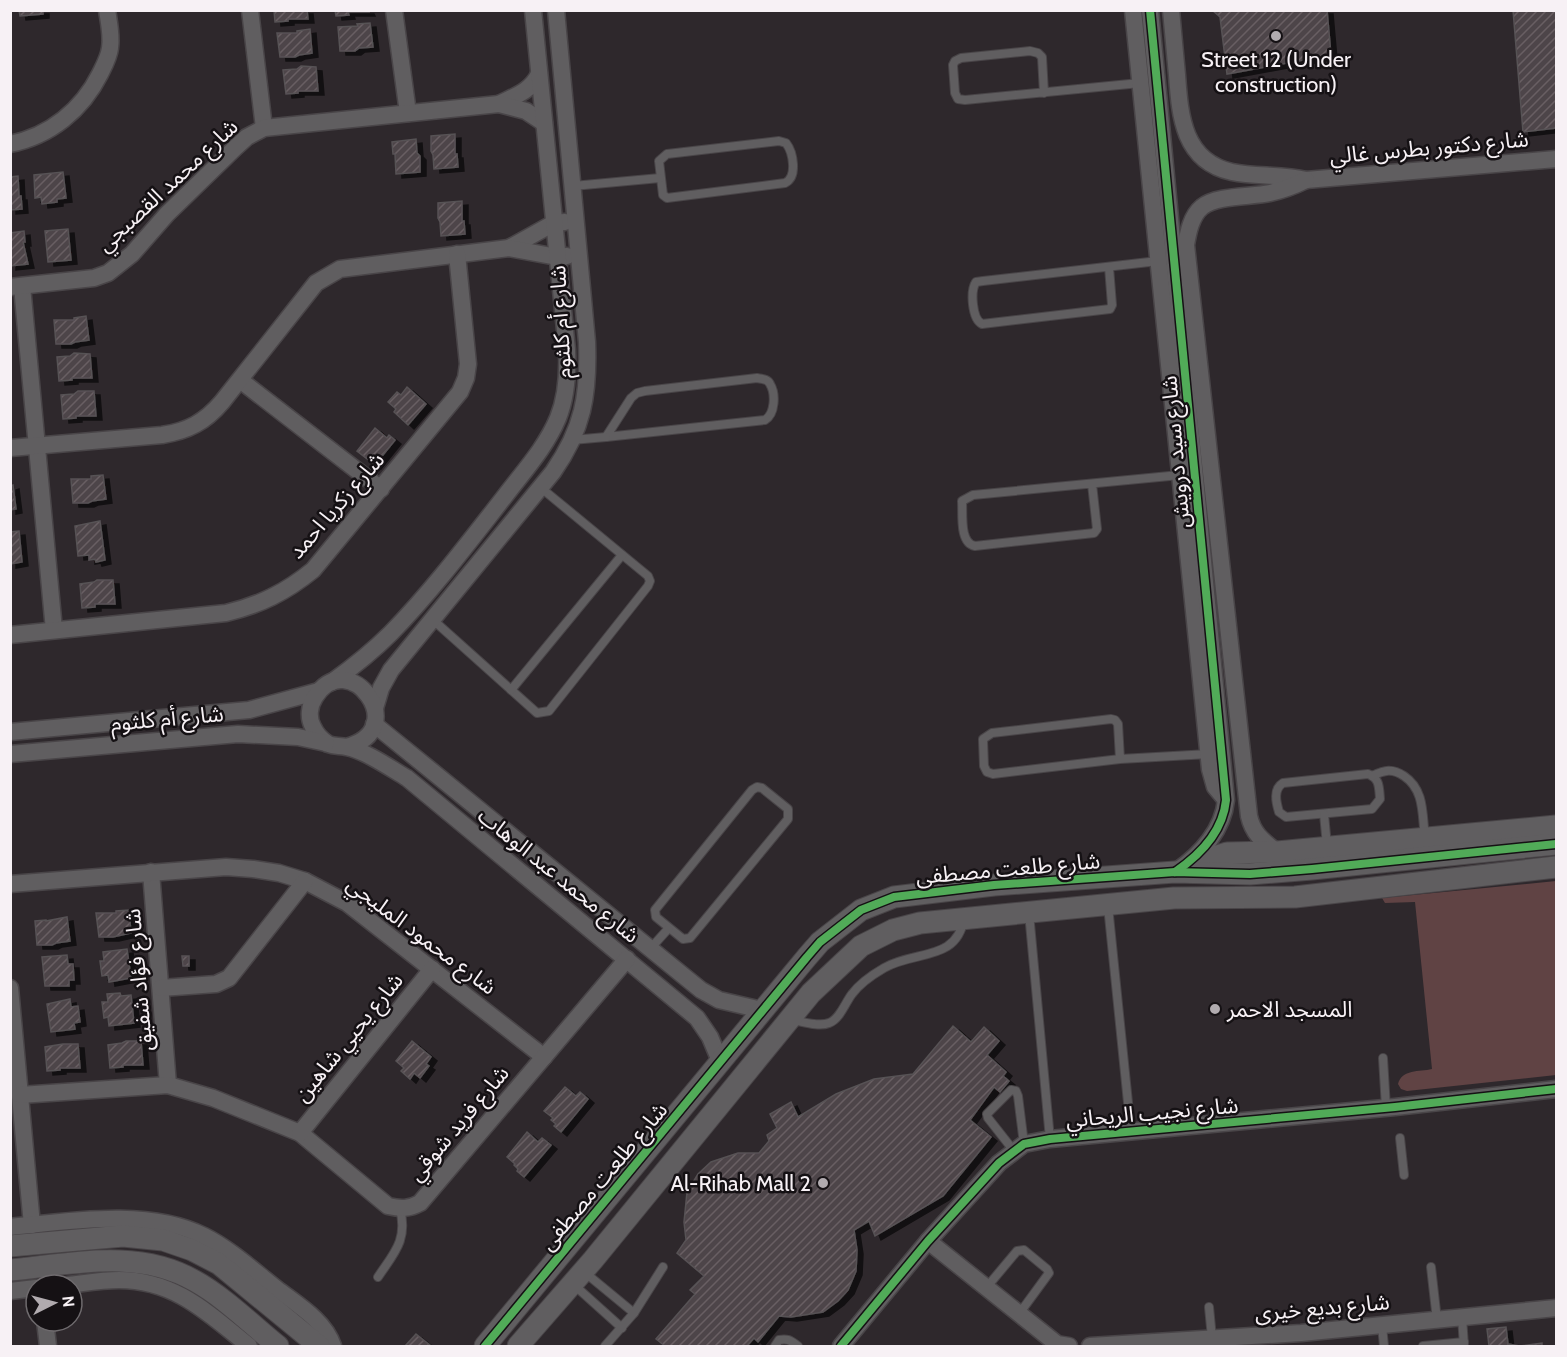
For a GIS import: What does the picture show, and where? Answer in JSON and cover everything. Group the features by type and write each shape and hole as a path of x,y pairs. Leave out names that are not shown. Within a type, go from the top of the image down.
{"street":[{"path":"10,144 24,141 52,128 82,102 95,84 110,49 107,10"},
{"path":"250,10 264,128"},
{"path":"394,10 408,113"},
{"name":"شارع أم كلثوم","path":"10,732 249,710 326,687 371,651 407,616 490,516 549,436 559,416 568,373 533,10"},
{"name":"شارع أم كلثوم","path":"374,716 381,688 391,670 553,472 572,440 583,409 588,376 556,10"},
{"path":"1133,10 1140,83 1156,171 1158,261 1179,385 1180,475 1211,778 1226,800"},
{"name":"شارع سيد درويش","path":"1150,10 1156,171 1226,800 1221,821 1206,845 1183,872"},
{"path":"1171,10 1180,114 1182,124 1192,144 1207,160 1233,173 1281,175 1306,180"},
{"name":"شارع محمد القصبجي","path":"499,104 528,89 539,74"},
{"name":"شارع محمد القصبجي","path":"16,287 94,278 120,264 167,214 236,147 247,137 264,128 499,104 526,111 544,123"},
{"name":"شارع دكتور بطرس غالي","path":"1306,180 1557,159"},
{"name":"شارع سيد درويش","path":"1276,852 1258,837 1249,816 1186,245 1195,217 1207,204 1213,201 1269,193 1306,180"},
{"path":"508,248 554,224 576,221"},
{"path":"10,447 180,432 196,426 211,415 316,283 327,275 354,266 508,248 557,257 579,255"},
{"name":"شارع زكريا احمد","path":"10,635 226,614 250,608 273,598 313,570 456,398 466,378 468,364 457,254"},
{"path":"16,287 37,445 54,630"},
{"path":"240,380 381,489"},
{"path":"351,682 359,686 372,699 374,716 364,740 346,747 336,747 319,737 313,729 310,709 326,687 351,682"},
{"name":"شارع محمد عبد الوهاب","path":"374,716 700,990 719,1000 762,1010"},
{"name":"شارع أم كلثوم","path":"10,754 238,734 288,736 327,743"},
{"name":"شارع محمد عبد الوهاب","path":"346,747 386,765 407,778 627,959 697,1018 710,1037 720,1061"},
{"path":"1183,872 1219,855 1240,852 1328,848 1557,826"},
{"name":"شارع طلعت مصطفى","path":"485,1347 820,942 861,910 894,897 989,885 1183,872 1250,873 1312,869 1557,844"},
{"name":"شارع محمود المليجي","path":"10,885 226,867 253,868 305,881 348,903 544,1058"},
{"name":"شارع طلعت مصطفى","path":"518,1347 789,1019 835,968 861,946 876,937 920,923 1029,911 1201,897 1295,897 1367,893 1557,867"},
{"name":"شارع فؤاد شفيق","path":"152,872 168,1085"},
{"path":"161,988 216,984 229,978 305,881"},
{"path":"989,885 992,915"},
{"name":"شارع فريد شوقي","path":"20,1095 168,1085 213,1098 300,1133 388,1206 400,1209 411,1208 420,1203 627,959"},
{"name":"شارع يحيي شاهين","path":"300,1133 432,969"},
{"path":"10,988 32,1225"},
{"name":"شارع نجيب الريحاني","path":"1019,1147 1050,1139 1386,1108 1557,1089"},
{"path":"841,1347 928,1241 999,1163 1019,1147"},
{"path":"10,1227 129,1218 165,1222 202,1235 219,1245 320,1324 330,1335 333,1347"},
{"path":"10,1246 123,1236 163,1240 192,1250 219,1264 319,1347"},
{"path":"928,1241 1060,1346"},
{"path":"10,1270 115,1260 158,1266 195,1281 212,1292 278,1347"},
{"path":"84,1283 118,1280 142,1282 165,1288 187,1298 249,1347"},
{"name":"شارع بديع خيرى","path":"1090,1347 1203,1341 1301,1340 1382,1326 1557,1308"}],"lane":[{"path":"1044,93 1042,57 1030,51 961,58 952,65 955,93 958,99 965,100 1044,93 1140,83"},
{"path":"779,141 786,143 790,149 793,175 790,181 785,183 667,198 663,195 660,178 659,161 667,154 779,141"},
{"path":"573,186 660,178"},
{"path":"1109,267 1112,305 1110,309 982,324 975,316 973,287 976,282 1158,261"},
{"path":"572,440 606,437 765,420 771,417 774,409 771,384 757,378 637,393 631,398 606,437"},
{"path":"1092,484 1096,529 1094,533 975,546 965,540 962,501 973,495 1180,475"},
{"path":"432,619 537,713 549,711 650,581 648,576 540,487"},
{"path":"511,690 622,555"},
{"path":"1120,759 1118,724 1111,719 992,733 983,738 984,766 987,772 993,774 1120,759 1209,754"},
{"path":"1372,776 1384,770 1392,770 1414,785 1420,799 1425,839"},
{"path":"1364,774 1372,776 1378,783 1380,799 1375,807 1324,814 1286,817 1282,815 1278,808 1277,789 1279,785 1287,782 1364,774"},
{"path":"762,788 788,809 788,819 690,938 682,939 668,929 656,917 655,910 753,789 762,788"},
{"path":"1324,814 1328,848"},
{"path":"1108,903 1131,1132"},
{"path":"1029,911 1050,1139"},
{"path":"789,1019 823,1025 832,1022 853,992 877,972 906,958 935,953 948,947 961,931 964,918"},
{"path":"650,949 668,929"},
{"path":"1383,1058 1386,1108"},
{"path":"1011,1090 1016,1091 1018,1096 1019,1147 988,1118 987,1113 1011,1090"},
{"path":"1400,1138 1404,1175"},
{"path":"378,1277 399,1245 403,1233 400,1209"},
{"path":"986,1288 1017,1251 1024,1250 1049,1273 1019,1314"},
{"path":"605,1347 634,1313 663,1267"},
{"path":"1431,1268 1437,1320"},
{"path":"578,1277 634,1313"},
{"path":"578,1277 622,1328"},
{"path":"1203,1341 1209,1307"},
{"path":"1423,1347 1464,1344 1462,1317"},
{"path":"1382,1326 1384,1347"},
{"path":"774,1347 779,1340 784,1338 789,1339 798,1347"}],"shaded area":[{"path":"1556,881 1556,1075 1407,1091 1401,1089 1398,1084 1407,1073 1432,1069 1415,902 1385,903 1382,898"}],"building":[{"path":"19,10 43,10 43,14 20,16"},
{"path":"274,10 307,10 308,19 288,19 288,21 275,22"},
{"path":"335,10 368,10 369,12 348,12 349,15 336,16"},
{"name":"Street 12 (Under construction)","path":"1212,10 1327,10 1331,55 1227,74 1220,17"},
{"path":"1513,10 1556,10 1556,128 1523,132"},
{"path":"370,23 373,47 359,48 355,51 340,51 338,27"},
{"path":"310,29 312,53 295,57 280,57 277,33 297,33 297,31"},
{"path":"301,66 316,67 318,91 298,91 298,93 286,94 283,70 297,69"},
{"path":"455,134 455,154 457,154 458,167 434,169 431,136"},
{"path":"416,139 417,153 420,156 420,172 396,174 392,142"},
{"path":"63,172 66,198 42,204 41,197 35,198 34,175"},
{"path":"18,176 22,209 10,210 10,177"},
{"path":"462,201 462,221 464,221 465,234 441,236 438,203"},
{"path":"68,229 71,260 48,262 45,231"},
{"path":"24,231 25,242 23,242 28,264 10,266 10,233"},
{"path":"86,316 89,340 71,344 56,344 54,320 74,320 74,318"},
{"path":"74,353 90,354 92,378 72,378 72,380 59,381 57,357 70,356"},
{"path":"407,387 426,404 408,425 394,412 396,409 388,402 397,392 401,395"},
{"path":"78,391 94,391 96,416 76,416 76,418 63,419 61,395 74,394"},
{"path":"375,428 387,438 389,435 395,440 375,465 357,451"},
{"path":"103,475 106,499 88,503 73,503 71,479 91,479 91,476"},
{"path":"13,485 16,509 10,510 10,486"},
{"path":"100,521 105,560 96,562 95,559 89,560 89,555 78,556 75,526"},
{"path":"19,531 22,562 10,564 10,532"},
{"path":"97,580 113,580 115,604 95,604 95,607 82,608 80,584"},
{"path":"129,910 131,933 99,937 96,913 116,913 116,911"},
{"path":"67,917 70,941 52,945 37,945 35,921"},
{"path":"127,949 131,978 109,982 108,975 102,976 100,961 104,961 103,952"},
{"path":"67,955 68,964 73,964 74,980 69,980 69,986 45,986 42,957"},
{"path":"182,956 189,956 189,966 183,966"},
{"path":"120,993 121,996 131,995 134,1023 109,1026 108,1017 104,1018 102,1002 108,1002 107,994"},
{"path":"70,999 71,1007 78,1006 80,1022 74,1023 75,1029 51,1032 47,1004"},
{"name":"Al-Rihab Mall 2","path":"953,1026 971,1042 984,1027 999,1041 987,1055 1006,1072 1003,1076 1009,1081 1000,1092 994,1087 970,1120 991,1137 943,1196 875,1236 869,1221 854,1230 857,1250 856,1271 848,1290 823,1312 791,1317 779,1316 758,1342 754,1338 747,1346 665,1346 656,1339 695,1294 690,1290 704,1276 677,1253 686,1240 684,1222 687,1192 698,1174 711,1162 738,1153 759,1153 769,1141 767,1135 777,1128 770,1114 791,1102 798,1117 836,1094 874,1079 913,1074"},
{"path":"126,1041 141,1041 143,1065 123,1065 123,1067 110,1068 108,1045"},
{"path":"412,1041 431,1057 426,1064 429,1066 420,1078 414,1073 410,1079 401,1071 404,1068 396,1061"},
{"path":"78,1044 80,1068 60,1068 60,1070 47,1071 45,1047"},
{"path":"565,1087 576,1096 580,1092 588,1099 561,1132 554,1126 556,1124 551,1120 553,1118 544,1111"},
{"path":"527,1132 538,1142 542,1138 551,1145 524,1177 507,1157"},
{"path":"1506,1327 1508,1344 1520,1346 1489,1346 1487,1329"},
{"path":"416,1334 431,1346 405,1346"},
{"path":"1542,1343 1542,1346 1520,1346"}],"cycle path":[{"path":"1150,10 1226,800 1220,822 1209,841 1175,872"},
{"path":"485,1346 807,957 820,942 861,910 894,897 994,885 1175,872 1250,874 1556,844"},
{"path":"841,1346 928,1241 999,1163 1024,1144 1050,1139 1395,1107 1556,1089"}],"place":[{"name":"Street 12 (Under construction)","path":"1276,36"},
{"name":"المسجد الاحمر","path":"1215,1009"},
{"name":"Al-Rihab Mall 2","path":"823,1183"}]}
